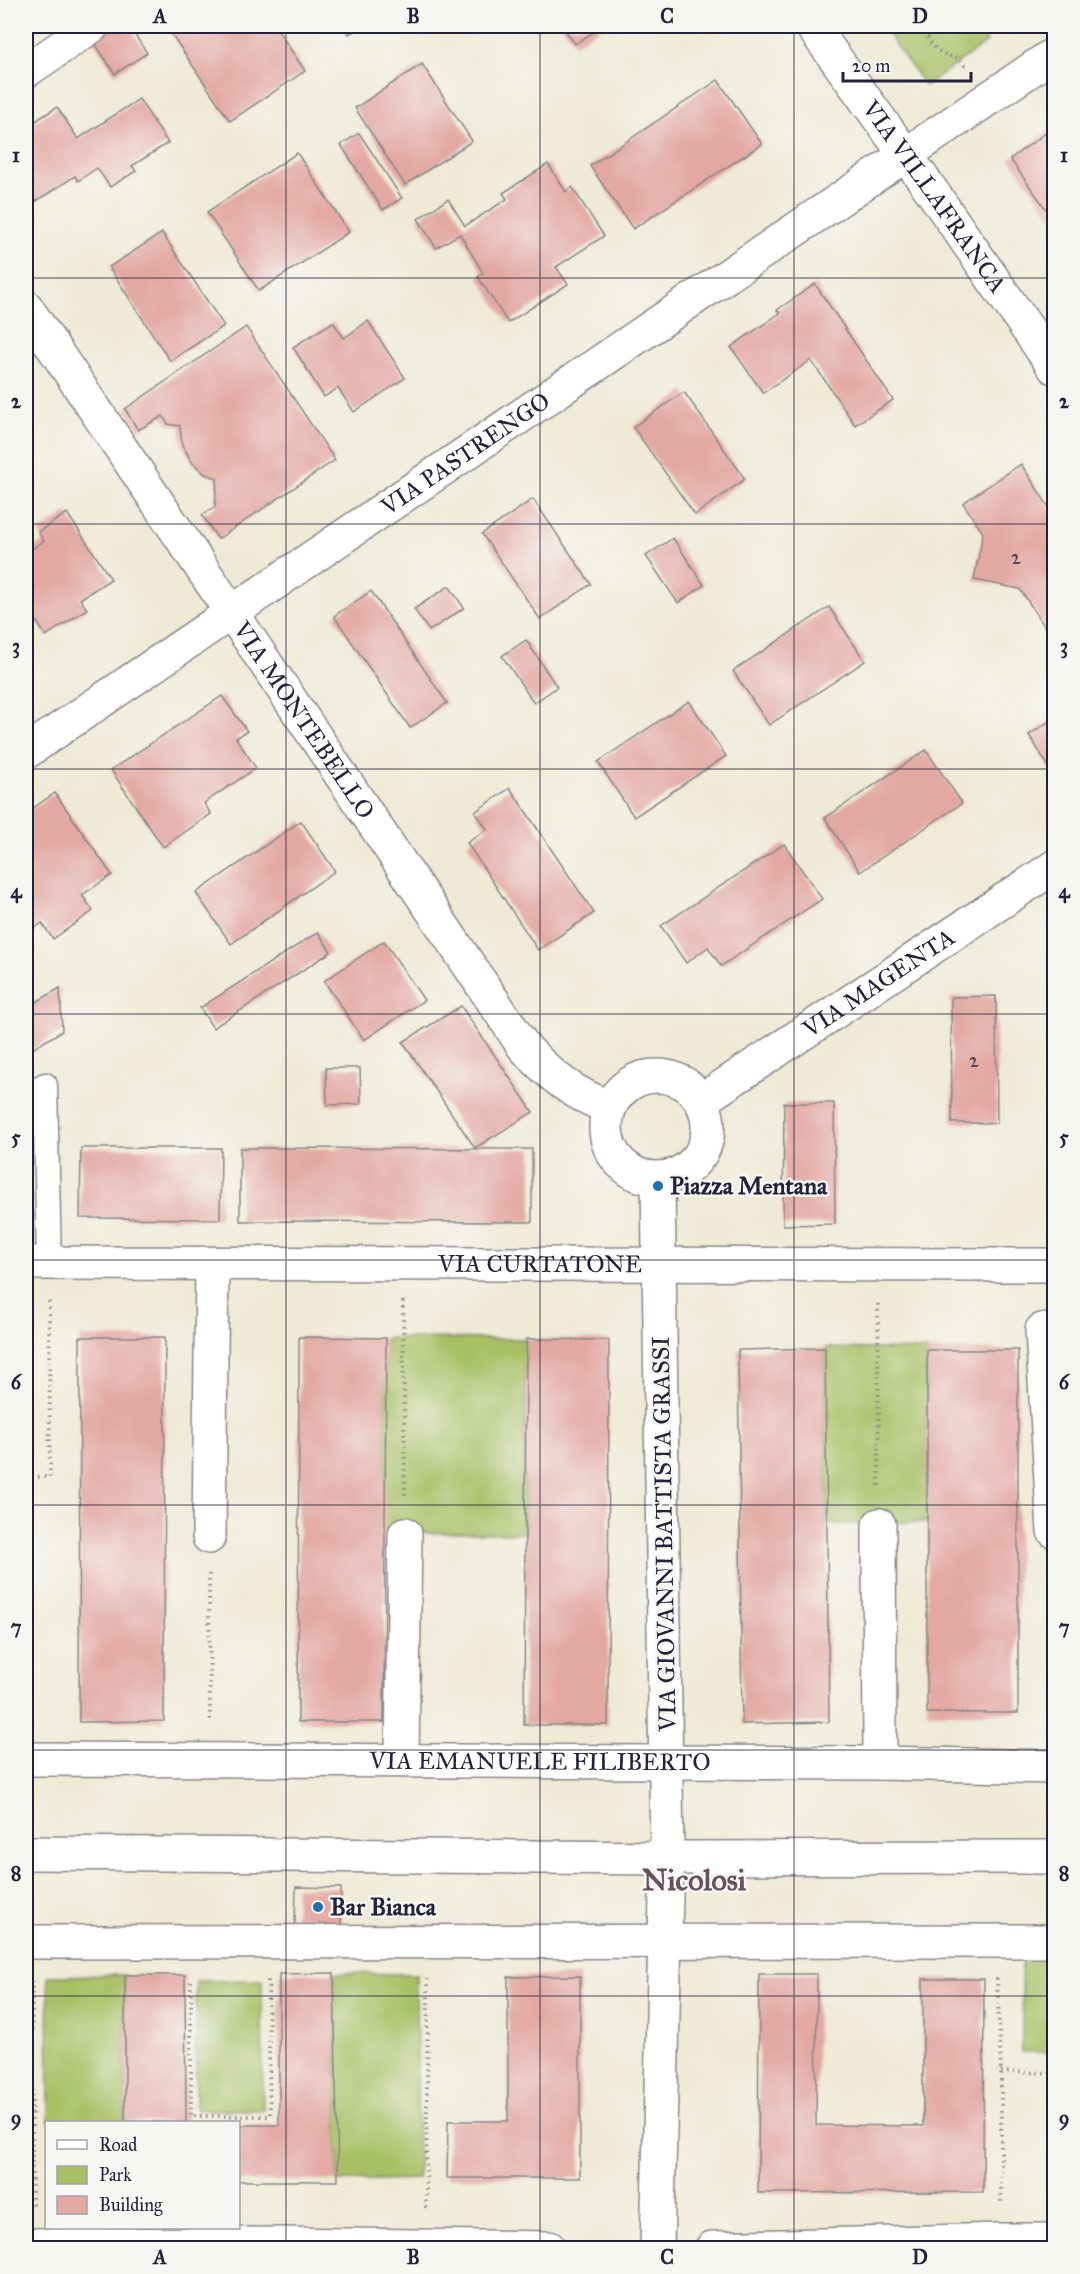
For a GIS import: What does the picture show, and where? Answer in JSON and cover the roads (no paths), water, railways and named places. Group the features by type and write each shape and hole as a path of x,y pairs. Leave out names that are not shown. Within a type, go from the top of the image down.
{"street":[{"path":"26,71 92,26"},
{"name":"VIA VILLAFRANCA","path":"812,26 1054,367"},
{"name":"VIA PASTRENGO","path":"26,752 1054,54"},
{"name":"VIA MONTEBELLO","path":"26,307 524,1047 561,1083 584,1098 609,1107"},
{"name":"VIA MAGENTA","path":"702,1100 1054,867"},
{"path":"657,1075 675,1078 691,1087 702,1100 709,1121 706,1144 697,1159 677,1175 658,1179 630,1171 616,1159 608,1143 605,1125 609,1107 623,1087 639,1078 657,1075"},
{"name":"VIA GIOVANNI BATTISTA GRASSI","path":"657,2248 667,1858 658,1179"},
{"name":"VIA CURTATONE","path":"37,1264 1054,1265"},
{"path":"209,1537 212,1264"},
{"path":"1042,1330 1054,1531"},
{"path":"879,1526 880,1762"},
{"path":"402,1760 405,1534"},
{"name":"VIA EMANUELE FILIBERTO","path":"26,1759 880,1762 1054,1767"},
{"path":"26,1853 667,1858 1054,1857"},
{"path":"26,1942 1054,1941"},
{"path":"712,2248 1054,2240"},
{"path":"29,2245 549,2248"}],"lane":[{"path":"26,1097 45,1085 37,1264"}],"place":[{"name":"Piazza Mentana","path":"658,1186"},
{"name":"Bar Bianca","path":"318,1907"}],"district":[{"name":"Nicolosi","path":"694,1880"}]}
